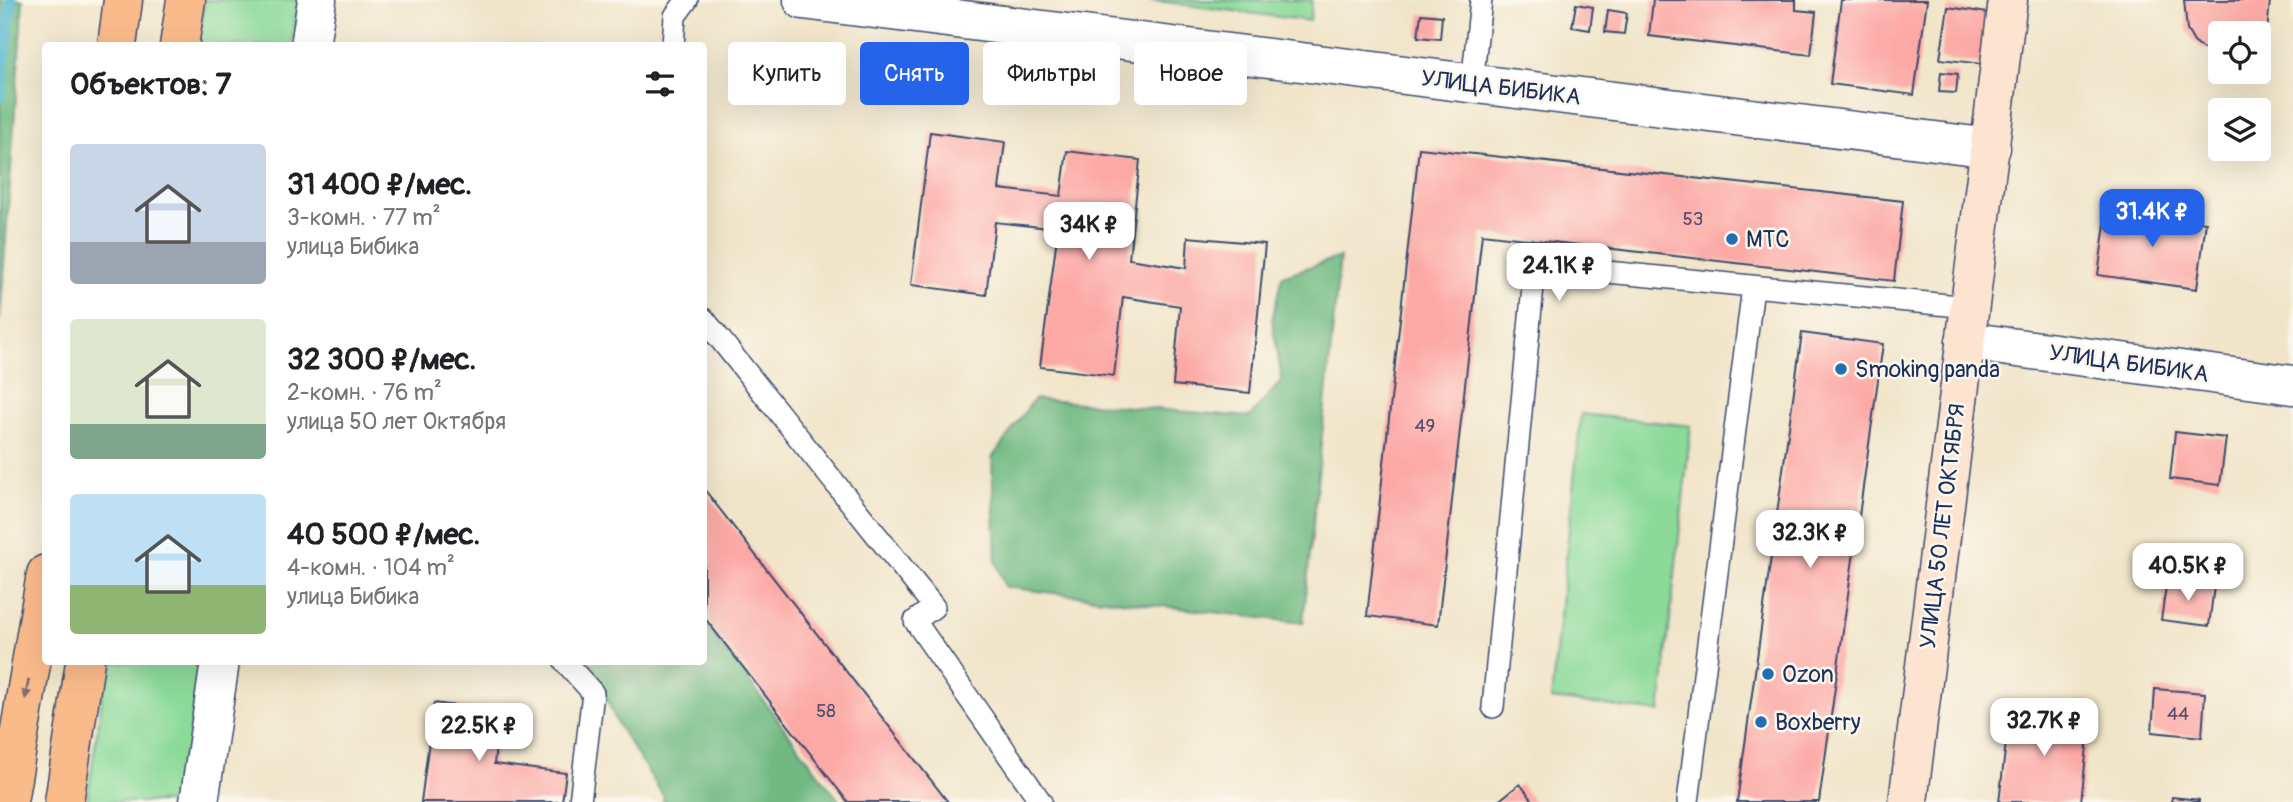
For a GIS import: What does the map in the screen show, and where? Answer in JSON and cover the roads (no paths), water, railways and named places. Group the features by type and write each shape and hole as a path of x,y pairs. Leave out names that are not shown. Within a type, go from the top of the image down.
{"highway":[{"path":"118,42 123,0"},
{"path":"180,42 186,0"},
{"path":"8,802 42,598"},
{"path":"64,802 85,665"}],"main road":[{"name":"УЛИЦА 50 ЛЕТ ОКТЯБРЯ","path":"1908,802 2008,0"}],"street":[{"path":"311,42 317,0"},
{"name":"УЛИЦА БИБИКА","path":"803,0 1991,148"},
{"name":"УЛИЦА БИБИКА","path":"1967,324 2293,385"},
{"path":"199,802 220,665"}],"lane":[{"path":"673,42 675,16 687,0"},
{"path":"1472,84 1481,0"},
{"path":"1493,707 1535,265 1754,287 1967,324"},
{"path":"1688,802 1754,287"},
{"path":"707,323 934,607 915,621 1041,802"},
{"path":"568,665 593,693 580,802"}],"waterway":[{"path":"0,95 11,0"}],"place":[{"name":"МТС","path":"1732,239"},
{"name":"Smoking panda","path":"1841,369"},
{"name":"Ozon","path":"1768,674"},
{"name":"Boxberry","path":"1761,722"}]}
